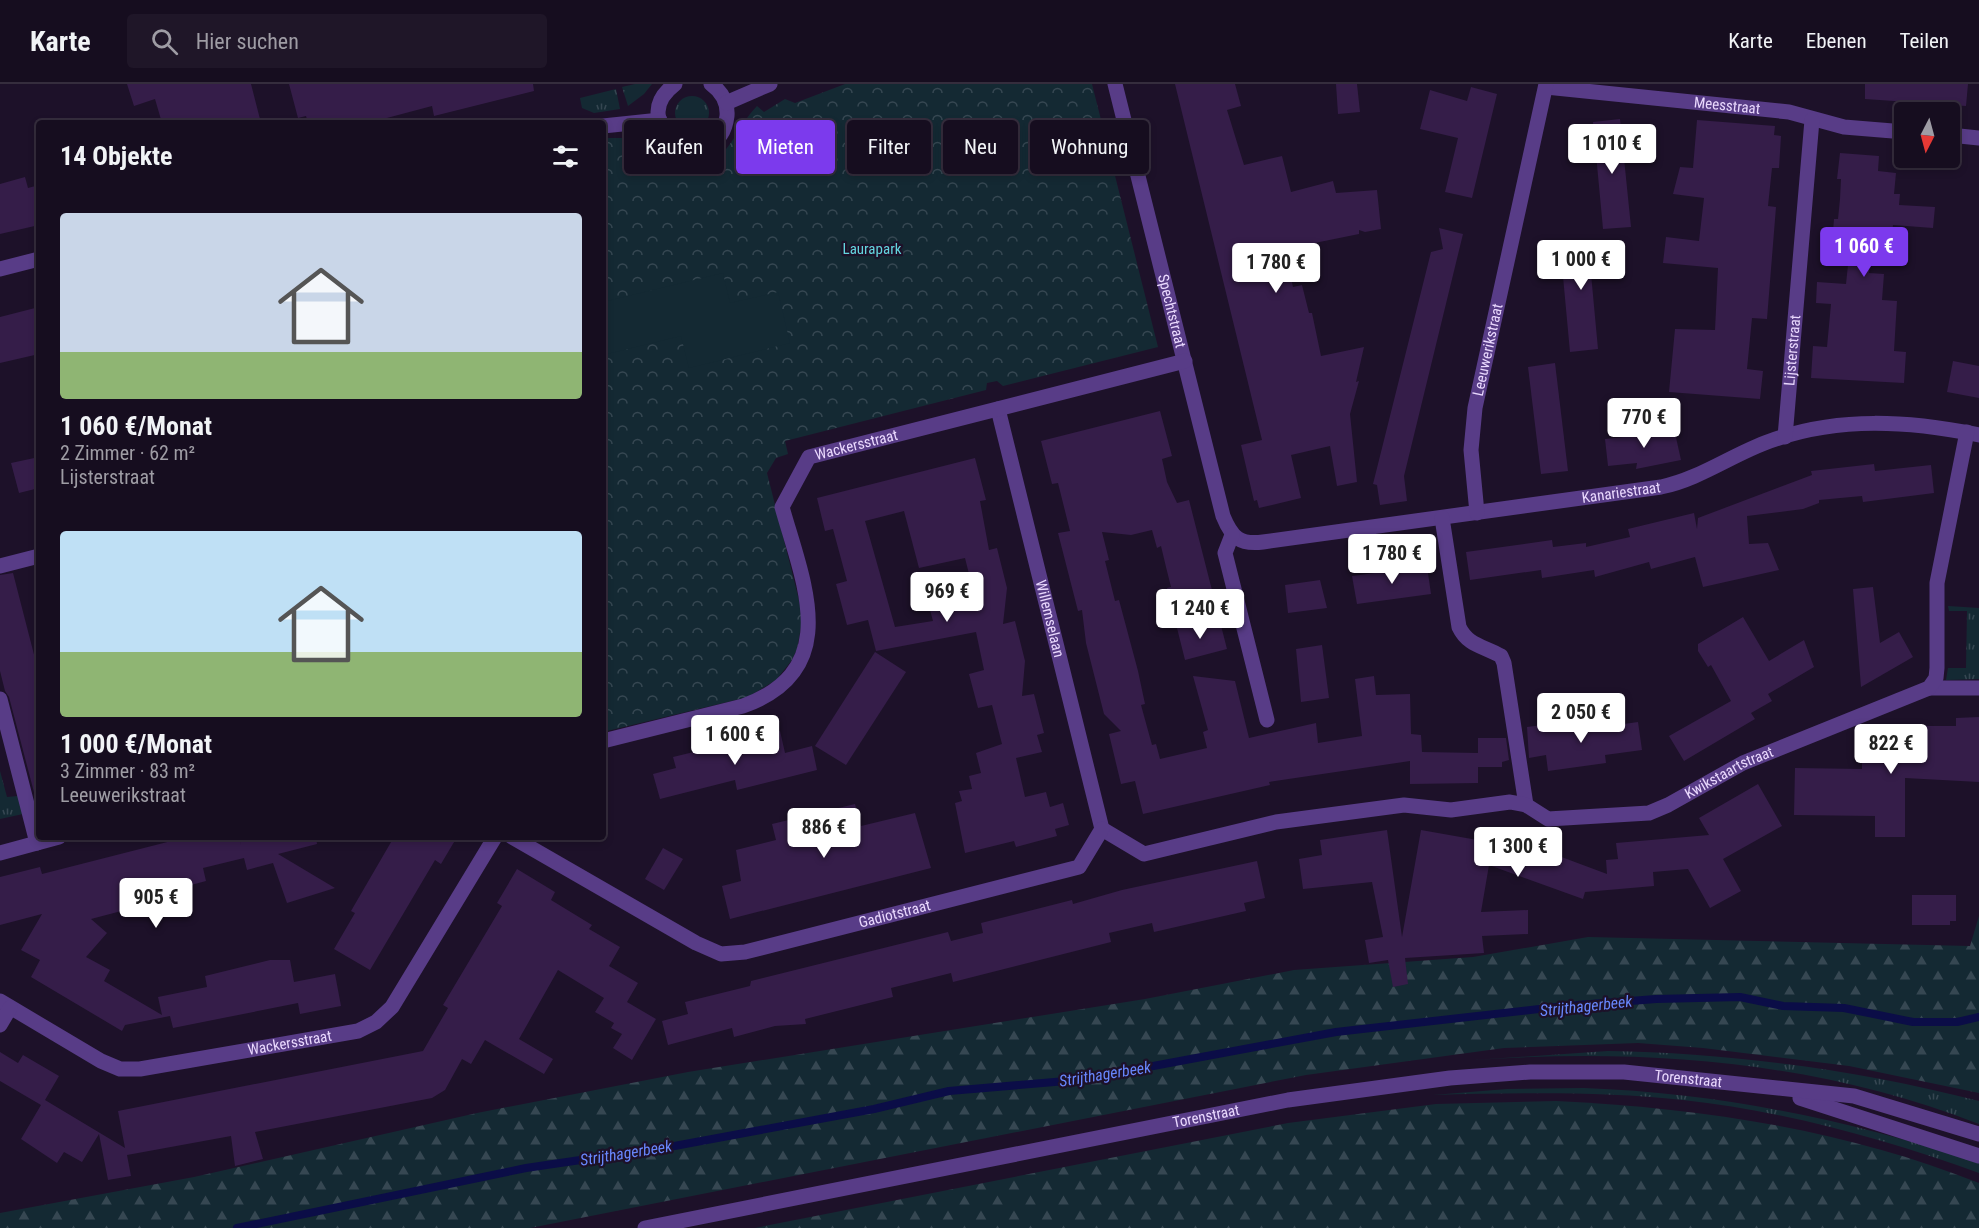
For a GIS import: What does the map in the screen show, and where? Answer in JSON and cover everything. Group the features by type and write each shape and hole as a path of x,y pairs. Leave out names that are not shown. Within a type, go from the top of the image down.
{"street":[{"path":"660,120 661,102 675,84"},
{"path":"711,84 720,91 726,103 727,118 724,126"},
{"path":"726,103 770,84"},
{"name":"Spechtstraat","path":"1115,84 1223,516 1232,536 1225,553 1266,720"},
{"name":"Meesstraat","path":"1546,85 1789,112 1844,127 1894,131"},
{"name":"Leeuwerikstraat","path":"1477,513 1471,450 1475,408 1546,85"},
{"name":"Lijsterstraat","path":"1785,437 1812,120"},
{"path":"606,126 624,124"},
{"path":"1960,136 1979,138"},
{"path":"0,269 36,259"},
{"name":"Wackersstraat","path":"606,740 743,706 760,700 790,676 806,648 810,633 809,614 782,507 809,458 1185,361"},
{"name":"Willemselaan","path":"998,409 1102,829"},
{"name":"Kanariestraat","path":"1232,536 1241,542 1252,543 1676,484 1770,441 1827,427 1875,422 1921,424 1973,434"},
{"path":"1929,688 1936,678 1937,668 1938,583 1973,434"},
{"path":"1442,518 1459,627 1464,637 1472,644 1501,656 1504,663 1526,805"},
{"path":"0,566 36,557"},
{"name":"Kwikstaartstraat","path":"1102,829 1144,854 1276,822 1404,804 1451,810 1510,802 1526,805 1548,819 1649,813 1668,806 1743,763 1929,688 1979,688"},
{"path":"0,699 36,839"},
{"name":"Gadiotstraat","path":"517,840 696,943 721,954 745,952 1079,867 1102,829"},
{"path":"0,853 48,840"},
{"name":"Wackersstraat","path":"5,1005 101,1061 120,1069 140,1070 357,1031 376,1022 392,1007 493,840"},
{"path":"0,1024 5,1005"},
{"name":"Torenstraat","path":"645,1228 1276,1102 1369,1087 1530,1072 1624,1072 1854,1096 1979,1134"},
{"name":"Torenstraat","path":"1772,1089 1979,1156"}],"green space":[{"path":"652,84 644,94 628,106 622,87"},
{"name":"Laurapark","path":"845,84 1092,84 1101,120 1030,120 1030,174 1115,174 1158,347 1003,386 997,381 987,383 986,390 785,441 788,454 776,458 767,473 803,616 797,649 792,660 776,680 748,697 606,731 606,138 624,138 624,174 724,174 724,151 736,135 736,174 835,174 835,120 746,120 757,106 764,112 785,99 795,103"},
{"path":"616,89 620,109 594,113 582,108 580,98"},
{"path":"685,97 699,97 708,106 708,120 676,120 676,106"},
{"path":"723,273 730,303 778,292 790,343 689,368 681,336 606,354 606,301"},
{"path":"1948,606 1979,608 1979,679 1946,680 1948,668 1966,668 1967,611 1949,611"},
{"path":"0,771 7,797 18,796 23,814 0,819"},
{"path":"1979,916 1979,1093 1849,1066 1703,1048 1638,1043 1504,1048 1306,1075 530,1228 0,1228 0,1213 194,1177 477,1113 688,1072 1145,999 1294,970 1473,957 1588,937 1970,946"},
{"path":"1608,1051 1701,1055 1795,1065 1888,1080 1979,1101 1979,1124 1918,1103 1856,1086 1793,1073 1730,1064 1667,1058 1603,1056 1474,1060"},
{"path":"1584,1088 1685,1096 1784,1111 1882,1134 1979,1163 1979,1173 1834,1128 1721,1105 1652,1097 1589,1094 1433,1095 1507,1089"},
{"path":"1556,1101 1664,1109 1718,1116 1771,1124 1876,1148 1979,1183 1979,1228 755,1228 1288,1123 1436,1104"}],"building":[{"path":"127,84 251,84 260,120 161,120 155,99 134,106"},
{"path":"289,84 533,84 534,91 434,116 432,106 379,120 307,120 306,116 298,118"},
{"path":"1175,84 1235,84 1241,106 1227,110 1244,165 1282,156 1291,192 1333,181 1336,193 1377,190 1381,229 1365,232 1359,230 1359,234 1285,249 1293,287 1302,285 1309,313 1312,313 1321,356 1364,347 1356,382 1359,381 1350,414 1357,482 1337,486 1330,446 1291,455 1301,498 1259,508 1257,500 1254,501 1241,445 1262,440"},
{"path":"1336,84 1357,84 1360,112 1338,114"},
{"path":"1865,84 1968,84 1966,106 1960,106 1960,102 1865,99"},
{"path":"1471,87 1497,94 1472,198 1445,192 1458,138 1420,129 1430,90 1467,101"},
{"path":"1620,119 1631,227 1603,229 1593,122"},
{"path":"1697,120 1775,126 1774,135 1781,136 1779,168 1772,168 1768,206 1776,207 1767,319 1752,318 1747,369 1763,371 1760,399 1669,392 1675,329 1715,330 1718,268 1663,263 1666,237 1699,241 1704,198 1673,194 1680,167 1693,168"},
{"path":"1840,153 1879,156 1878,171 1896,173 1894,194 1900,194 1899,205 1935,207 1933,228 1893,225 1892,235 1873,233 1869,273 1884,274 1882,300 1897,301 1894,351 1906,352 1904,383 1811,378 1813,346 1827,347 1831,304 1816,303 1817,282 1846,284 1850,246 1832,244 1834,219 1838,219 1840,199 1841,179 1837,179"},
{"path":"25,177 28,188 36,186 36,226 0,234 0,184"},
{"path":"1439,228 1463,234 1404,476 1407,501 1380,505 1377,485 1373,484 1431,252 1443,249"},
{"path":"1607,240 1610,261 1590,263 1598,349 1570,352 1560,244"},
{"path":"36,308 36,355 0,363 0,317"},
{"path":"1953,361 1979,366 1979,398 1947,392"},
{"path":"1555,363 1568,471 1541,474 1528,367"},
{"path":"1160,411 1172,456 1162,459 1167,482 1177,503 1189,500 1227,649 1185,660 1167,588 1171,587 1161,546 1157,548 1152,530 1131,535 1102,532 1109,560 1105,561 1115,601 1119,600 1138,671 1145,704 1141,705 1152,745 1156,744 1160,759 1207,748 1203,732 1208,730 1193,676 1235,681 1249,738 1316,723 1318,743 1362,736 1355,679 1374,676 1376,695 1410,694 1411,734 1421,735 1422,752 1478,753 1478,738 1506,738 1509,760 1502,762 1502,767 1478,767 1478,783 1410,784 1410,761 1269,782 1270,785 1143,814 1135,781 1121,784 1109,734 1121,731 1104,714 1086,643 1082,610 1078,611 1058,533 1070,531 1058,483 1052,484 1041,441"},
{"path":"1673,424 1681,460 1636,469 1637,463 1608,466 1605,439 1633,436"},
{"path":"36,458 36,489 19,493 11,463"},
{"path":"975,458 986,500 980,501 989,550 997,548 1007,588 1003,624 1015,621 1025,661 1022,696 1034,694 1044,733 1037,735 1042,752 1016,758 1025,797 1046,792 1050,807 1063,803 1069,825 1055,829 1057,836 1016,847 1014,841 965,853 955,803 962,801 959,791 972,789 969,776 981,773 976,753 1002,744 992,705 978,708 969,674 984,670 976,632 876,651 868,620 847,625 836,584 847,581 833,529 825,531 817,498","holes":["904,511 919,568 965,558 974,594 951,602 952,604 930,610 933,621 895,627 865,521"]},
{"path":"1874,464 1875,471 1931,465 1934,493 1863,502 1862,496 1819,500 1819,503 1803,509 1747,516 1749,544 1768,543 1779,570 1703,587 1695,557 1651,569 1649,562 1595,577 1594,570 1542,578 1541,570 1470,580 1466,552 1552,540 1553,547 1586,543 1586,547 1630,537 1628,529 1694,513 1697,529 1698,518 1812,475 1811,471"},
{"path":"1427,566 1431,594 1357,604 1352,576"},
{"path":"13,573 36,662 35,796 0,671 0,575"},
{"path":"1320,580 1327,608 1288,613 1285,585"},
{"path":"1873,587 1880,643 1899,632 1913,657 1861,687 1853,589"},
{"path":"1743,617 1769,661 1804,640 1814,667 1768,694 1772,701 1751,713 1755,719 1684,761 1669,736 1731,701 1711,665 1708,667 1698,651 1698,644"},
{"path":"1322,645 1329,698 1301,702 1296,649"},
{"path":"875,652 906,672 846,765 815,746"},
{"path":"1979,717 1979,782 1905,778 1905,837 1875,837 1875,816 1794,815 1795,768 1862,769 1862,756 1867,756 1867,735 1911,735 1911,726 1956,726 1956,718"},
{"path":"1566,722 1567,732 1638,722 1642,750 1605,755 1606,763 1548,771 1546,755 1529,758 1527,727"},
{"path":"780,731 785,753 812,746 817,770 737,790 735,780 660,799 653,774 676,768 673,757"},
{"path":"1758,784 1782,826 1723,859 1741,891 1710,908 1688,869 1653,872 1654,886 1585,892 1583,899 1489,865 1481,912 1528,910 1528,934 1482,936 1484,953 1405,958 1408,984 1393,987 1388,960 1369,963 1365,940 1383,937 1372,882 1303,889 1299,859 1322,855 1320,840 1387,830 1402,937 1421,830 1517,847 1519,841 1607,874 1606,860 1618,859 1616,843 1709,835 1699,818"},
{"path":"855,804 861,826 915,813 931,868 730,919 722,886 741,881 736,850 776,840 772,824"},
{"path":"175,840 240,840 240,842 316,840 317,844 278,854 335,888 287,903 273,863 247,870 244,858 203,868 206,881 165,892 167,900 138,907 136,902 129,909 91,919 107,933 86,957 110,970 104,981 162,1015 158,997 207,987 205,976 270,960 290,960 294,982 335,974 341,1006 300,1014 298,1003 173,1028 170,1016 125,1025 122,1031 31,977 40,960 21,950 42,914 0,925 0,877 40,867 42,874"},
{"path":"392,840 455,840 441,864 435,860 370,970 334,949 355,913 351,911"},
{"path":"663,848 683,859 664,890 645,879"},
{"path":"1257,861 1265,898 1244,903 1246,911 1154,932 1152,923 1109,933 1111,942 953,982 951,973 891,988 893,997 805,1019 806,1024 775,1026 734,1037 732,1028 668,1045 662,1021 688,1014 685,1002 750,986 751,981 948,932 951,941 983,933 981,923 1072,900 1073,904 1122,890"},
{"path":"517,869 555,892 551,900 592,925 589,929 620,947 609,966 638,983 627,1002 656,1019 632,1060 613,1048 622,1034 611,1028 614,1023 595,1012 604,998 558,970 519,1039 553,1059 544,1074 485,1040 471,1064 462,1059 445,1090 432,1098 255,1132 263,1159 235,1166 231,1136 127,1155 131,1176 108,1180 99,1134 82,1162 64,1152 57,1163 21,1139 41,1105 0,1081 0,1052 18,1063 23,1055 59,1076 45,1100 125,1148 118,1111 423,1051 448,1008 443,1005 502,906 497,903"},
{"path":"1912,895 1956,895 1956,921 1950,921 1950,925 1912,925"}],"waterway":[{"name":"Strijthagerbeek","path":"237,1228 526,1168 669,1147 874,1109 949,1091 1078,1080 1336,1032 1565,1006 1656,999 1740,997 1783,1006 1844,1008 1913,1022 1957,1022 1979,1017"}]}
